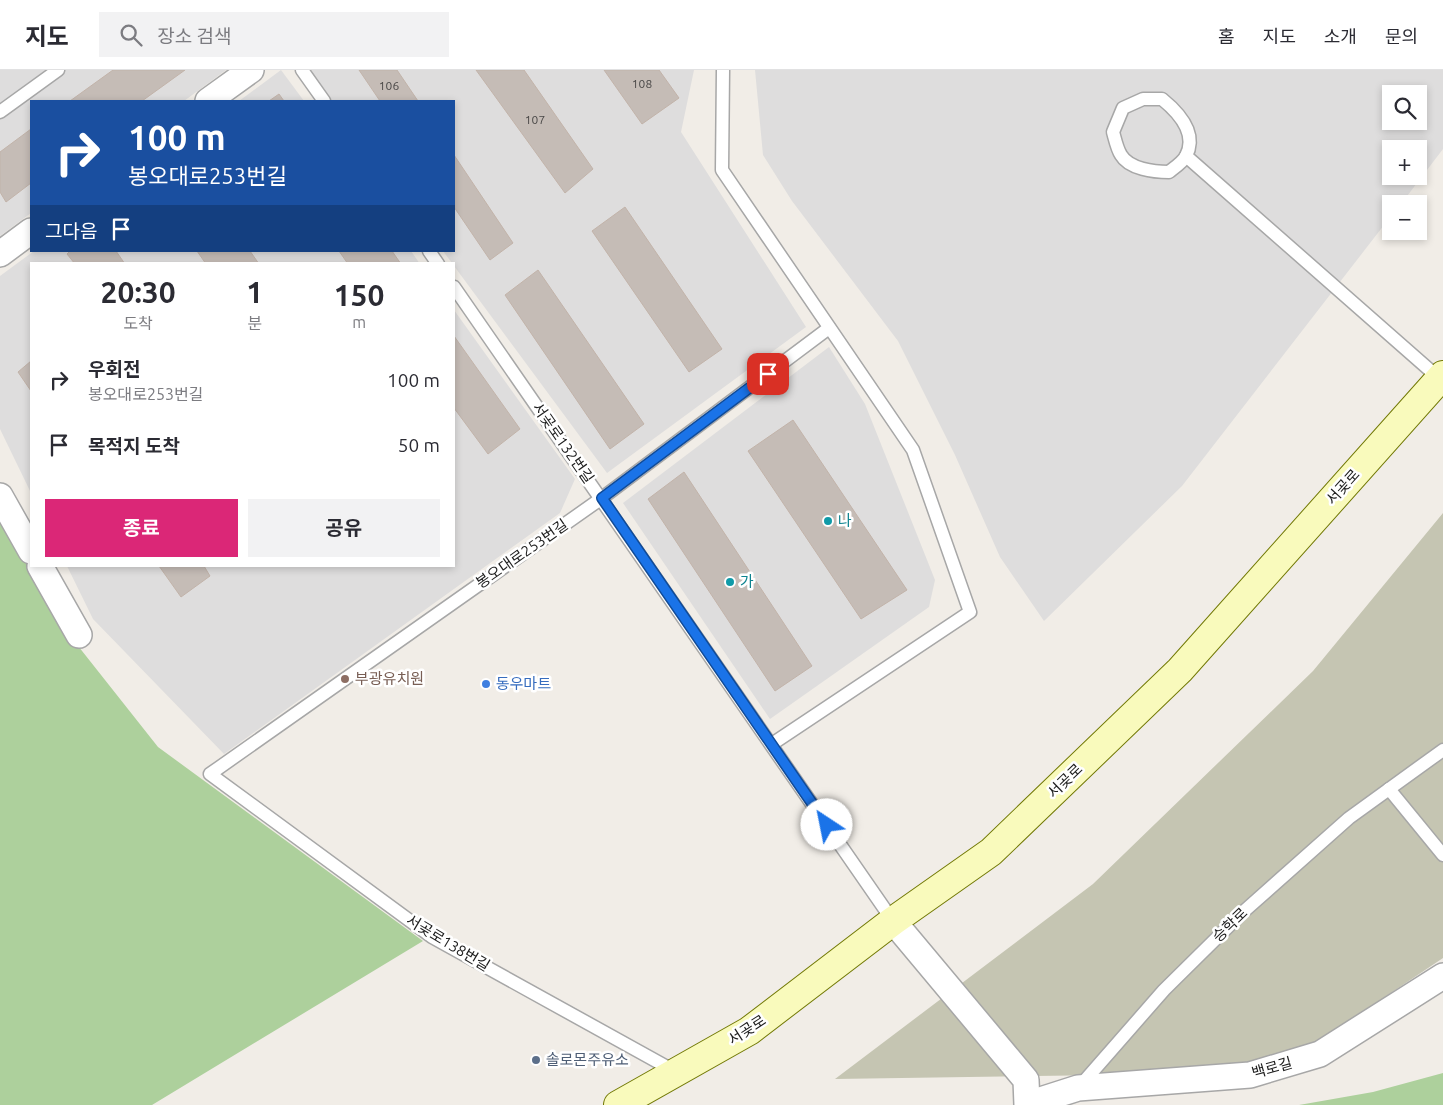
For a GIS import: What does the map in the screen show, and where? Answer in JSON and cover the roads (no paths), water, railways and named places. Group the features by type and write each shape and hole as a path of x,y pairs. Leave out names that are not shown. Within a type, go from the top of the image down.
{"main road":[{"name":"서곶로","path":"618,1105 749,1031 893,921 991,852 1180,670 1442,379"}],"street":[{"path":"209,100 251,70"},
{"path":"0,254 30,232"},
{"path":"0,496 30,549"},
{"path":"41,567 79,635"},
{"path":"893,921 1026,1080 1028,1105 1078,1088"},
{"name":"백로길","path":"1078,1088 1250,1075 1320,1054 1443,976"}],"lane":[{"path":"0,112 58,70"},
{"path":"302,70 323,100"},
{"path":"724,70 722,170 913,450 970,612 772,744"},
{"path":"1162,98 1179,113 1190,137 1186,156 1169,172 1155,172 1137,167 1121,157 1113,132 1123,108 1143,99 1162,98"},
{"path":"1186,156 1442,379"},
{"name":"서곶로132번길","path":"455,288 602,498 893,921"},
{"name":"봉오대로253번길","path":"210,774 602,498 829,328"},
{"name":"승학로","path":"1078,1088 1164,990 1242,913 1350,818 1443,750"},
{"name":"서곶로138번길","path":"210,774 432,937 676,1072"},
{"path":"1389,789 1443,855"}],"place":[{"name":"나","path":"828,521"},
{"name":"가","path":"730,582"},
{"name":"부광유치원","path":"345,679"},
{"name":"동우마트","path":"486,684"},
{"name":"솔로몬주유소","path":"536,1060"}]}
